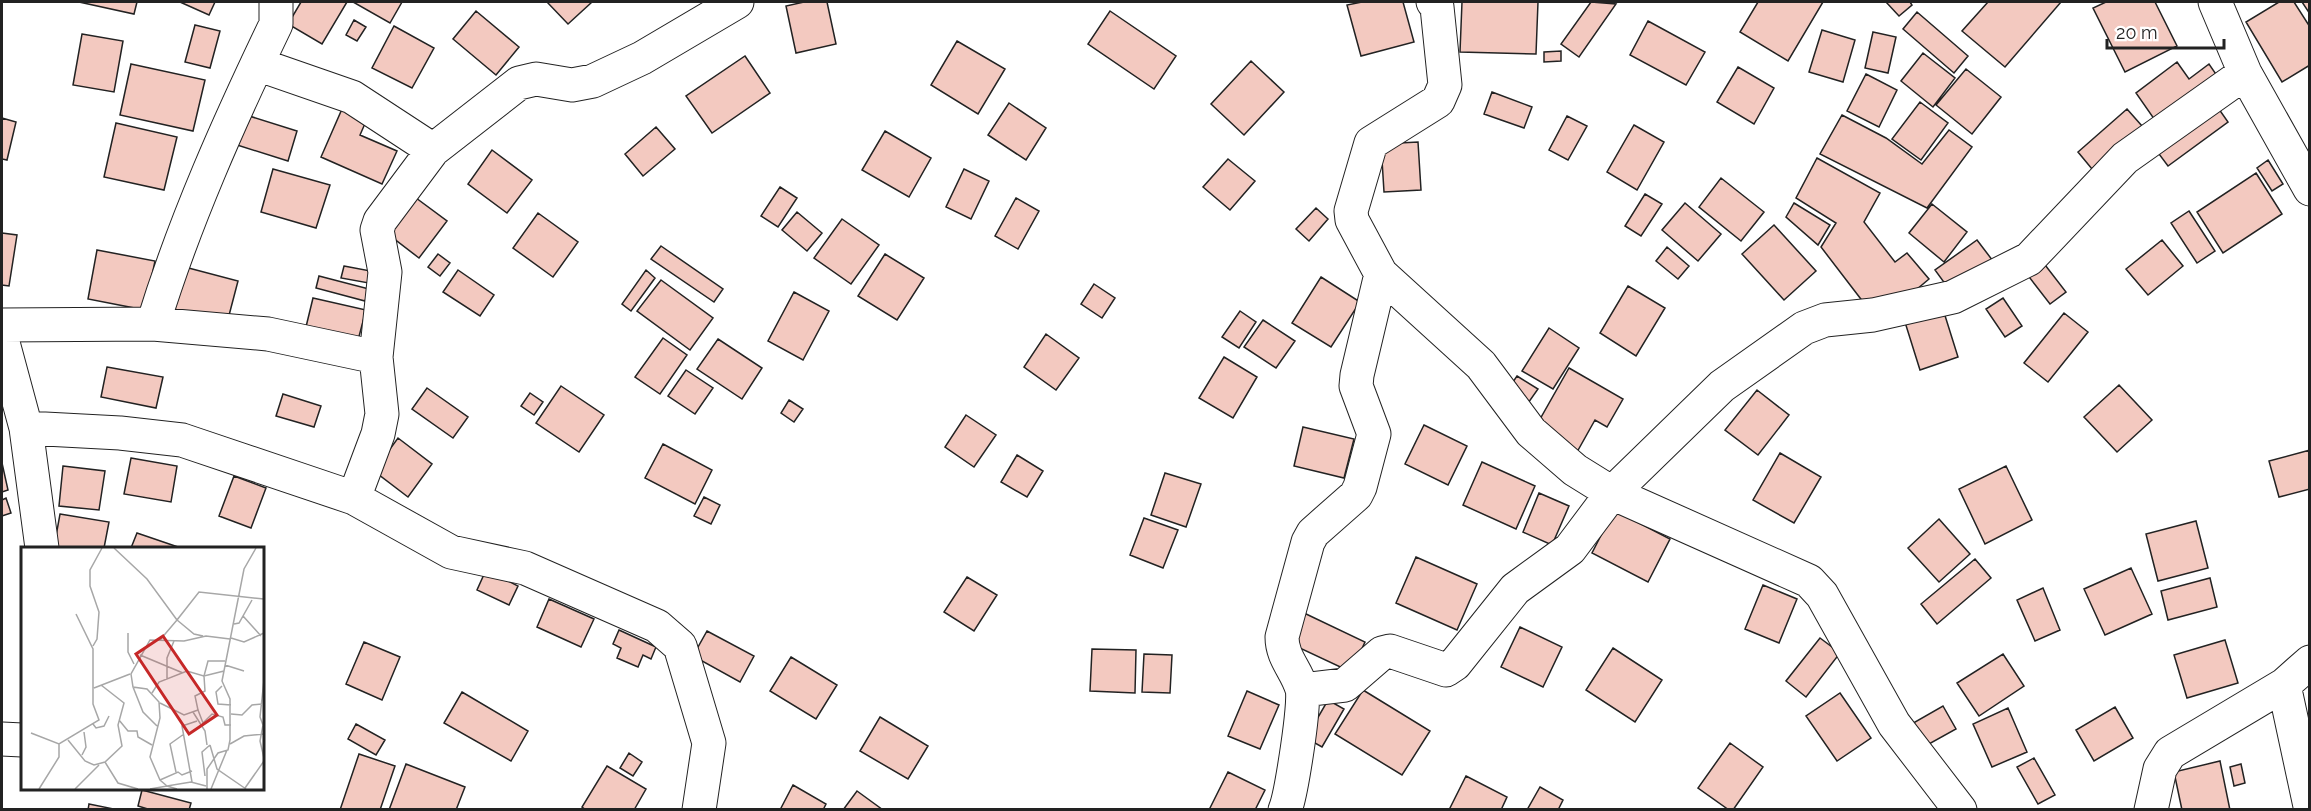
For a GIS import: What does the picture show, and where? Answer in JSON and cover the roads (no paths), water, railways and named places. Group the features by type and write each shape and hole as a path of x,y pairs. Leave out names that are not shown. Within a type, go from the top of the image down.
{"street":[{"path":"153,324 172,261 200,189 276,24 276,2"},
{"path":"354,498 378,434 382,414 376,357 385,272 377,231 385,213 433,150 519,83 536,79 572,85 593,81 642,58 738,2"},
{"path":"1433,2 1437,7 1445,86 1442,94 1438,101 1371,142 1351,211 1352,220 1381,274 1481,365 1526,424 1550,450 1575,470 1612,493 1809,580 1822,595 1894,724 1960,810"},
{"path":"2215,2 2245,73 2310,189"},
{"path":"257,64 352,97 433,150"},
{"path":"1303,690 1345,685 1382,652 1390,651 1446,670 1455,664 1515,589 1570,549 1612,493 1722,386 1804,328 1825,320 1873,315 1953,297 2029,259 2125,158 2245,73"},
{"path":"1285,810 1292,786 1303,690 1282,650 1282,637 1308,542 1313,533 1356,495 1360,487 1374,434 1356,386 1357,375 1381,274"},
{"path":"2,325 153,324 268,334 376,357"},
{"path":"2,339 26,428 42,547"},
{"path":"26,428 120,432 182,440 354,498 451,552 525,568 657,626 680,646 710,743 699,810"},
{"path":"2151,810 2160,769 2170,753 2284,685 2310,662"},
{"path":"2284,685 2310,806"},
{"path":"2,739 21,740"}]}
